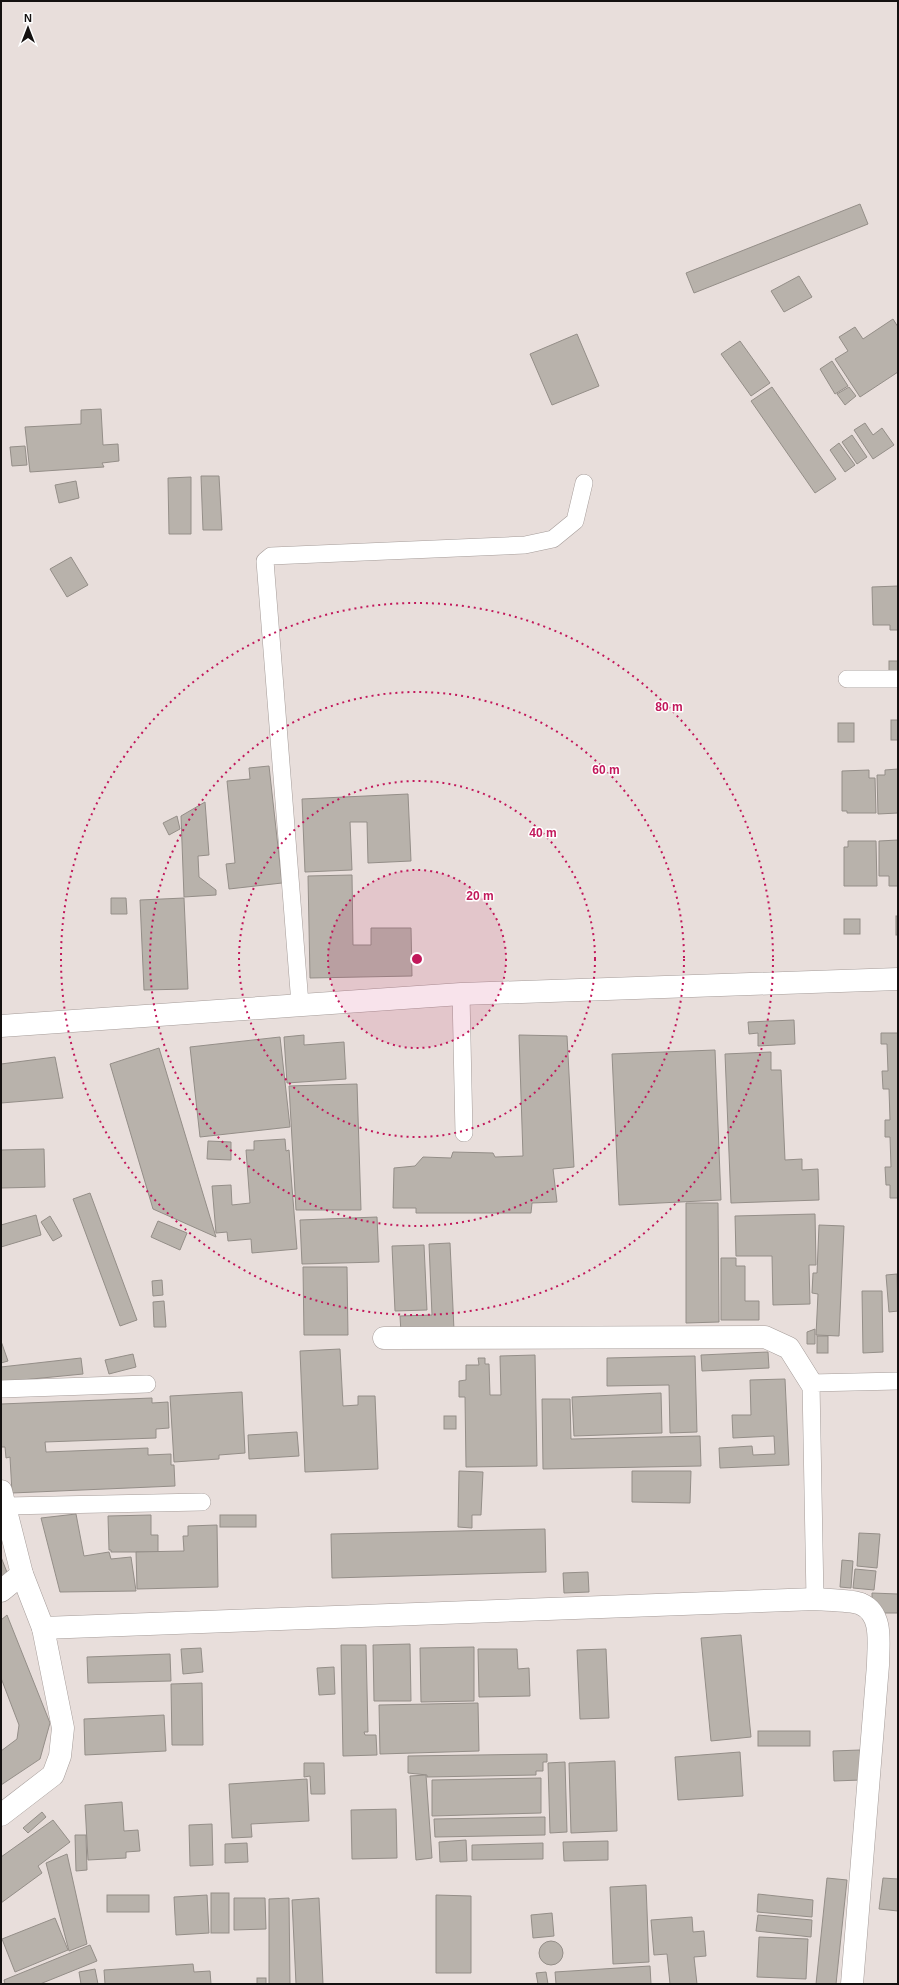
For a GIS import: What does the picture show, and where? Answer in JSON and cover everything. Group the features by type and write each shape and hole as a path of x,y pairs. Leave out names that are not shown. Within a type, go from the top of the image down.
{"street":[{"path":"1,1026 461,994 898,979"},
{"path":"384,1338 765,1337 789,1348 811,1383"},
{"path":"1,1815 53,1775 60,1756 63,1728 44,1628 22,1574 3,1498"},
{"path":"1,1592 22,1574"},
{"path":"44,1628 815,1599 861,1604 875,1616 878,1631 878,1665 852,1984"}],"lane":[{"path":"300,1004 265,561 271,556 524,545 553,539 575,521 584,483"},
{"path":"847,679 898,679"},
{"path":"461,994 464,1133"},
{"path":"815,1599 811,1383 898,1381"},
{"path":"1,1389 147,1384"},
{"path":"3,1498 202,1502"}],"building":[{"path":"860,204 868,224 694,293 686,273"},
{"path":"799,276 812,297 784,312 771,291"},
{"path":"893,319 898,327 898,372 860,397 835,359 848,351 839,337 855,327 863,339"},
{"path":"577,334 599,386 552,405 530,354"},
{"path":"740,341 770,383 751,396 721,354"},
{"path":"832,361 848,386 835,394 820,369"},
{"path":"772,387 836,479 815,493 751,401"},
{"path":"849,387 856,396 845,405 837,394"},
{"path":"101,409 103,445 118,444 119,461 102,463 104,467 30,472 25,427 81,424 81,410"},
{"path":"865,423 873,435 882,428 894,445 873,459 854,430"},
{"path":"852,435 867,457 857,464 842,442"},
{"path":"839,443 855,465 845,472 830,450"},
{"path":"25,446 27,465 12,466 10,447"},
{"path":"201,476 219,476 222,530 203,530"},
{"path":"191,477 191,534 169,534 168,478"},
{"path":"76,481 79,498 59,503 55,485"},
{"path":"71,557 88,585 67,597 50,569"},
{"path":"898,586 898,630 890,630 890,625 873,625 872,587"},
{"path":"889,661 898,661 898,678 889,678"},
{"path":"891,720 898,720 898,740 891,740"},
{"path":"838,723 854,723 854,742 838,742"},
{"path":"269,766 282,883 229,889 226,864 235,863 227,781 250,779 249,768"},
{"path":"898,769 898,813 878,814 877,775 885,775 885,770"},
{"path":"869,770 869,778 875,778 876,813 847,813 847,811 842,811 842,771"},
{"path":"408,794 411,861 368,863 367,822 350,822 352,870 305,872 302,799"},
{"path":"205,802 209,855 198,856 199,877 216,890 216,895 184,897 181,816"},
{"path":"177,816 180,829 169,835 163,823"},
{"path":"898,840 898,886 889,886 889,876 879,876 879,841"},
{"path":"848,841 876,841 877,886 844,886 844,847 848,847"},
{"path":"352,875 353,945 371,945 371,928 411,928 412,976 310,978 308,876"},
{"path":"111,898 126,898 127,914 111,914"},
{"path":"184,898 188,989 144,990 140,900"},
{"path":"896,916 898,916 898,935 896,935"},
{"path":"844,919 860,919 860,934 844,934"},
{"path":"794,1020 795,1044 758,1046 758,1033 749,1034 748,1022"},
{"path":"881,1033 898,1033 898,1198 890,1198 890,1185 886,1185 885,1167 891,1167 890,1137 885,1137 885,1120 890,1120 889,1089 883,1089 882,1071 888,1071 887,1044 881,1044"},
{"path":"304,1035 304,1045 344,1042 346,1079 287,1083 284,1037"},
{"path":"519,1035 567,1036 574,1167 553,1169 557,1202 532,1203 531,1213 416,1213 416,1208 393,1208 394,1168 415,1166 423,1157 451,1158 453,1152 493,1153 495,1157 523,1156"},
{"path":"280,1037 290,1127 200,1137 190,1047"},
{"path":"159,1048 216,1237 153,1209 110,1064"},
{"path":"715,1050 721,1200 619,1205 612,1054"},
{"path":"771,1052 771,1070 781,1070 785,1160 802,1159 802,1170 818,1169 819,1200 731,1203 725,1054"},
{"path":"55,1057 63,1098 1,1103 1,1064"},
{"path":"357,1084 361,1210 296,1210 289,1086"},
{"path":"285,1139 286,1151 289,1150 297,1249 252,1253 251,1239 228,1241 227,1232 216,1233 212,1186 231,1185 232,1205 250,1203 246,1150 254,1150 254,1141"},
{"path":"208,1141 231,1142 231,1160 207,1159"},
{"path":"44,1149 45,1187 1,1188 1,1150"},
{"path":"90,1193 137,1320 120,1326 73,1199"},
{"path":"686,1203 718,1203 719,1322 686,1323"},
{"path":"815,1214 816,1265 809,1265 810,1304 773,1305 772,1256 736,1256 735,1216"},
{"path":"36,1215 41,1235 1,1247 1,1225"},
{"path":"50,1216 62,1236 53,1241 41,1222"},
{"path":"377,1217 379,1262 302,1264 300,1220"},
{"path":"158,1221 187,1233 180,1250 151,1237"},
{"path":"819,1225 844,1226 839,1336 816,1335 818,1294 812,1293 813,1273 817,1273"},
{"path":"450,1243 454,1330 401,1333 400,1316 432,1315 429,1244"},
{"path":"424,1245 427,1310 395,1311 392,1246"},
{"path":"721,1258 736,1258 736,1266 745,1266 745,1301 759,1301 759,1320 721,1320"},
{"path":"303,1267 347,1267 348,1335 304,1335"},
{"path":"897,1274 898,1311 889,1312 886,1275"},
{"path":"162,1280 163,1295 153,1296 152,1281"},
{"path":"862,1291 882,1291 883,1352 863,1353"},
{"path":"164,1301 166,1327 154,1327 153,1302"},
{"path":"815,1329 815,1344 807,1344 807,1332"},
{"path":"817,1336 828,1336 828,1353 817,1353"},
{"path":"1,1341 8,1361 1,1363"},
{"path":"340,1349 343,1406 358,1405 358,1396 375,1396 378,1469 305,1472 300,1351"},
{"path":"768,1352 769,1368 702,1371 701,1355"},
{"path":"133,1354 136,1367 109,1374 105,1360"},
{"path":"535,1355 537,1466 466,1467 465,1397 459,1397 459,1381 466,1380 466,1365 479,1365 478,1358 485,1358 485,1364 489,1364 490,1395 501,1395 500,1356"},
{"path":"695,1356 697,1432 670,1433 669,1385 607,1386 607,1358"},
{"path":"81,1358 83,1374 1,1382 1,1367"},
{"path":"785,1379 789,1465 720,1468 719,1448 752,1446 753,1455 775,1454 774,1436 733,1438 732,1415 751,1415 750,1380"},
{"path":"242,1392 245,1453 219,1455 219,1459 174,1462 170,1396"},
{"path":"661,1393 662,1433 574,1436 572,1397"},
{"path":"152,1398 152,1403 168,1402 169,1428 156,1429 156,1438 45,1442 46,1452 148,1448 148,1455 171,1454 171,1465 174,1465 175,1486 12,1493 10,1457 6,1458 5,1447 1,1447 1,1404"},
{"path":"542,1399 570,1399 571,1439 700,1436 701,1466 543,1469"},
{"path":"444,1416 456,1416 456,1429 444,1429"},
{"path":"297,1432 299,1456 249,1459 248,1435"},
{"path":"459,1471 483,1472 481,1515 472,1515 472,1528 458,1527"},
{"path":"632,1471 691,1471 690,1503 632,1502"},
{"path":"76,1514 84,1556 109,1552 111,1559 131,1557 136,1591 60,1592 41,1518"},
{"path":"151,1515 151,1535 158,1535 158,1552 111,1552 111,1550 109,1550 108,1516"},
{"path":"220,1515 256,1515 256,1527 220,1527"},
{"path":"217,1525 218,1587 137,1589 136,1552 184,1551 183,1536 188,1536 188,1526"},
{"path":"545,1529 546,1572 332,1578 331,1534"},
{"path":"859,1533 880,1534 877,1568 857,1566"},
{"path":"1,1557 8,1575 1,1578"},
{"path":"842,1560 853,1561 851,1588 840,1587"},
{"path":"855,1569 876,1571 874,1590 853,1588"},
{"path":"588,1572 589,1592 564,1593 563,1573"},
{"path":"872,1593 898,1594 898,1613 872,1613"},
{"path":"7,1615 50,1723 40,1759 1,1785 1,1751 17,1739 19,1725 1,1678 1,1620"},
{"path":"741,1635 751,1737 711,1741 701,1638"},
{"path":"410,1644 411,1701 374,1701 373,1645"},
{"path":"341,1645 366,1645 368,1732 364,1732 365,1735 376,1735 377,1755 343,1756"},
{"path":"474,1647 474,1701 421,1702 420,1648"},
{"path":"201,1648 203,1672 183,1674 181,1649"},
{"path":"478,1649 517,1649 518,1669 529,1668 530,1696 479,1697"},
{"path":"606,1649 609,1718 580,1719 577,1650"},
{"path":"170,1654 171,1681 88,1683 87,1657"},
{"path":"334,1667 335,1694 319,1695 317,1668"},
{"path":"202,1683 203,1745 172,1745 171,1684"},
{"path":"478,1703 479,1751 380,1754 379,1705"},
{"path":"164,1715 166,1751 85,1755 84,1719"},
{"path":"758,1731 810,1731 810,1746 758,1746"},
{"path":"860,1750 861,1780 834,1781 833,1751"},
{"path":"740,1752 743,1796 678,1800 675,1757"},
{"path":"547,1754 547,1762 543,1762 543,1771 536,1771 536,1775 427,1777 427,1775 408,1773 408,1756"},
{"path":"615,1761 617,1831 571,1833 569,1763"},
{"path":"565,1762 567,1832 550,1833 548,1763"},
{"path":"304,1763 324,1763 325,1794 311,1794 310,1776 304,1777"},
{"path":"426,1775 432,1858 416,1860 410,1776"},
{"path":"541,1778 541,1813 432,1816 432,1780"},
{"path":"307,1779 309,1821 251,1824 252,1837 232,1838 229,1784"},
{"path":"122,1802 124,1831 138,1830 140,1851 126,1852 126,1858 88,1860 85,1805"},
{"path":"396,1809 397,1858 352,1859 351,1810"},
{"path":"42,1812 46,1817 28,1833 23,1828"},
{"path":"545,1817 545,1835 435,1837 434,1819"},
{"path":"53,1820 70,1842 38,1866 42,1873 1,1903 1,1857"},
{"path":"212,1824 213,1865 190,1866 189,1825"},
{"path":"75,1835 86,1835 87,1870 76,1871"},
{"path":"466,1840 467,1861 440,1862 439,1842"},
{"path":"608,1841 608,1860 564,1861 563,1842"},
{"path":"247,1843 248,1862 225,1863 225,1844"},
{"path":"543,1843 543,1859 472,1860 472,1845"},
{"path":"67,1854 87,1944 69,1951 46,1863"},
{"path":"827,1878 847,1880 836,1984 816,1984"},
{"path":"883,1878 898,1879 898,1911 879,1909"},
{"path":"646,1885 649,1962 613,1964 610,1887"},
{"path":"211,1893 229,1893 229,1933 211,1933"},
{"path":"758,1894 813,1900 812,1917 757,1912"},
{"path":"107,1895 149,1895 149,1912 107,1912"},
{"path":"207,1895 209,1933 176,1935 174,1897"},
{"path":"436,1895 471,1896 471,1973 436,1973"},
{"path":"234,1898 265,1898 266,1929 234,1930"},
{"path":"289,1898 290,1984 269,1984 269,1899"},
{"path":"319,1898 323,1984 296,1984 292,1900"},
{"path":"552,1913 554,1936 533,1938 531,1915"},
{"path":"758,1915 812,1920 811,1937 756,1931"},
{"path":"692,1917 693,1932 704,1931 706,1956 694,1957 697,1984 670,1984 667,1954 654,1955 651,1920"},
{"path":"55,1918 68,1950 15,1972 2,1939"},
{"path":"759,1937 808,1939 806,1979 757,1977"},
{"path":"546,1941 556,1941 563,1948 563,1958 556,1965 546,1965 539,1958 539,1948"},
{"path":"90,1945 97,1961 40,1984 5,1984 4,1980"},
{"path":"193,1964 194,1972 210,1971 211,1984 105,1984 104,1970"},
{"path":"650,1966 651,1984 556,1984 555,1972"},
{"path":"95,1969 98,1984 81,1984 79,1972"},
{"path":"546,1972 548,1984 538,1984 536,1973"},
{"path":"257,1978 266,1978 266,1984 257,1984"}]}
